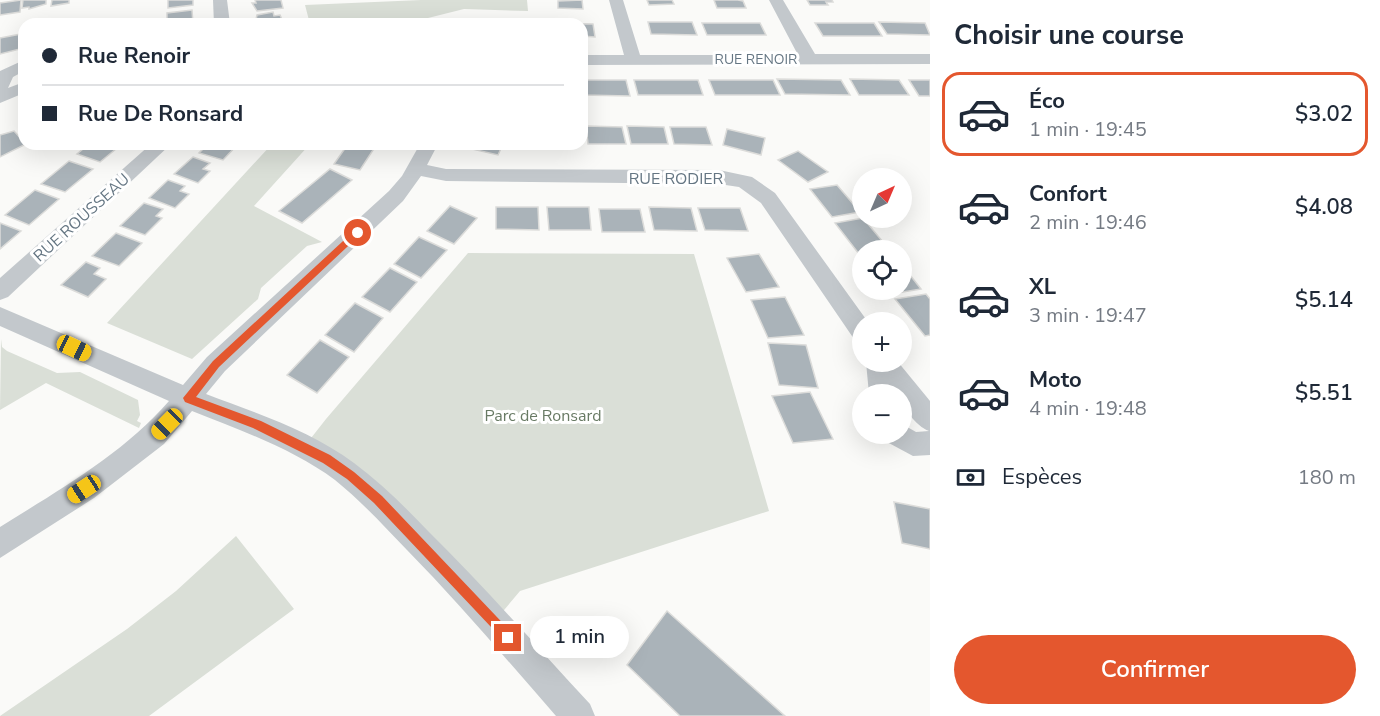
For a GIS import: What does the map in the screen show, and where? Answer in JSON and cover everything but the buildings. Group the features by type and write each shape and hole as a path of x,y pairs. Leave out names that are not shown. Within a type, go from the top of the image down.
{"street":[{"path":"220,0 222,18"},
{"path":"616,0 633,59"},
{"path":"776,0 809,59"},
{"name":"RUE RENOIR","path":"588,60 930,59"},
{"path":"0,87 8,72 18,68"},
{"path":"0,98 18,90"},
{"name":"RUE ROUSSEAU","path":"0,291 155,150"},
{"path":"0,544 130,456 154,436 216,364 396,196 415,170 426,150"},
{"name":"RUE RODIER","path":"415,170 457,176 718,177 745,182 768,198 852,318"},
{"path":"0,316 257,425 315,453 363,485 447,570 578,716"},
{"path":"892,372 930,420"},
{"path":"912,443 930,443"}],"green space":[{"path":"421,0 527,0 528,11 464,9 428,18 308,18 305,5"},
{"path":"266,150 305,150 254,206 322,242 307,246 261,288 258,299 192,359 107,323"},
{"name":"Parc de Ronsard","path":"468,253 694,254 769,511 520,591 494,622 304,447"},
{"path":"1,339 2,347 7,351 57,373 80,372 138,400 140,415 137,421 141,423 139,428 46,383 0,410"},
{"path":"236,536 294,609 149,716 0,716 127,629 176,591"}],"route":[{"path":"358,233 216,364 189,398 257,425 315,453 363,485 447,570 508,638"}]}
